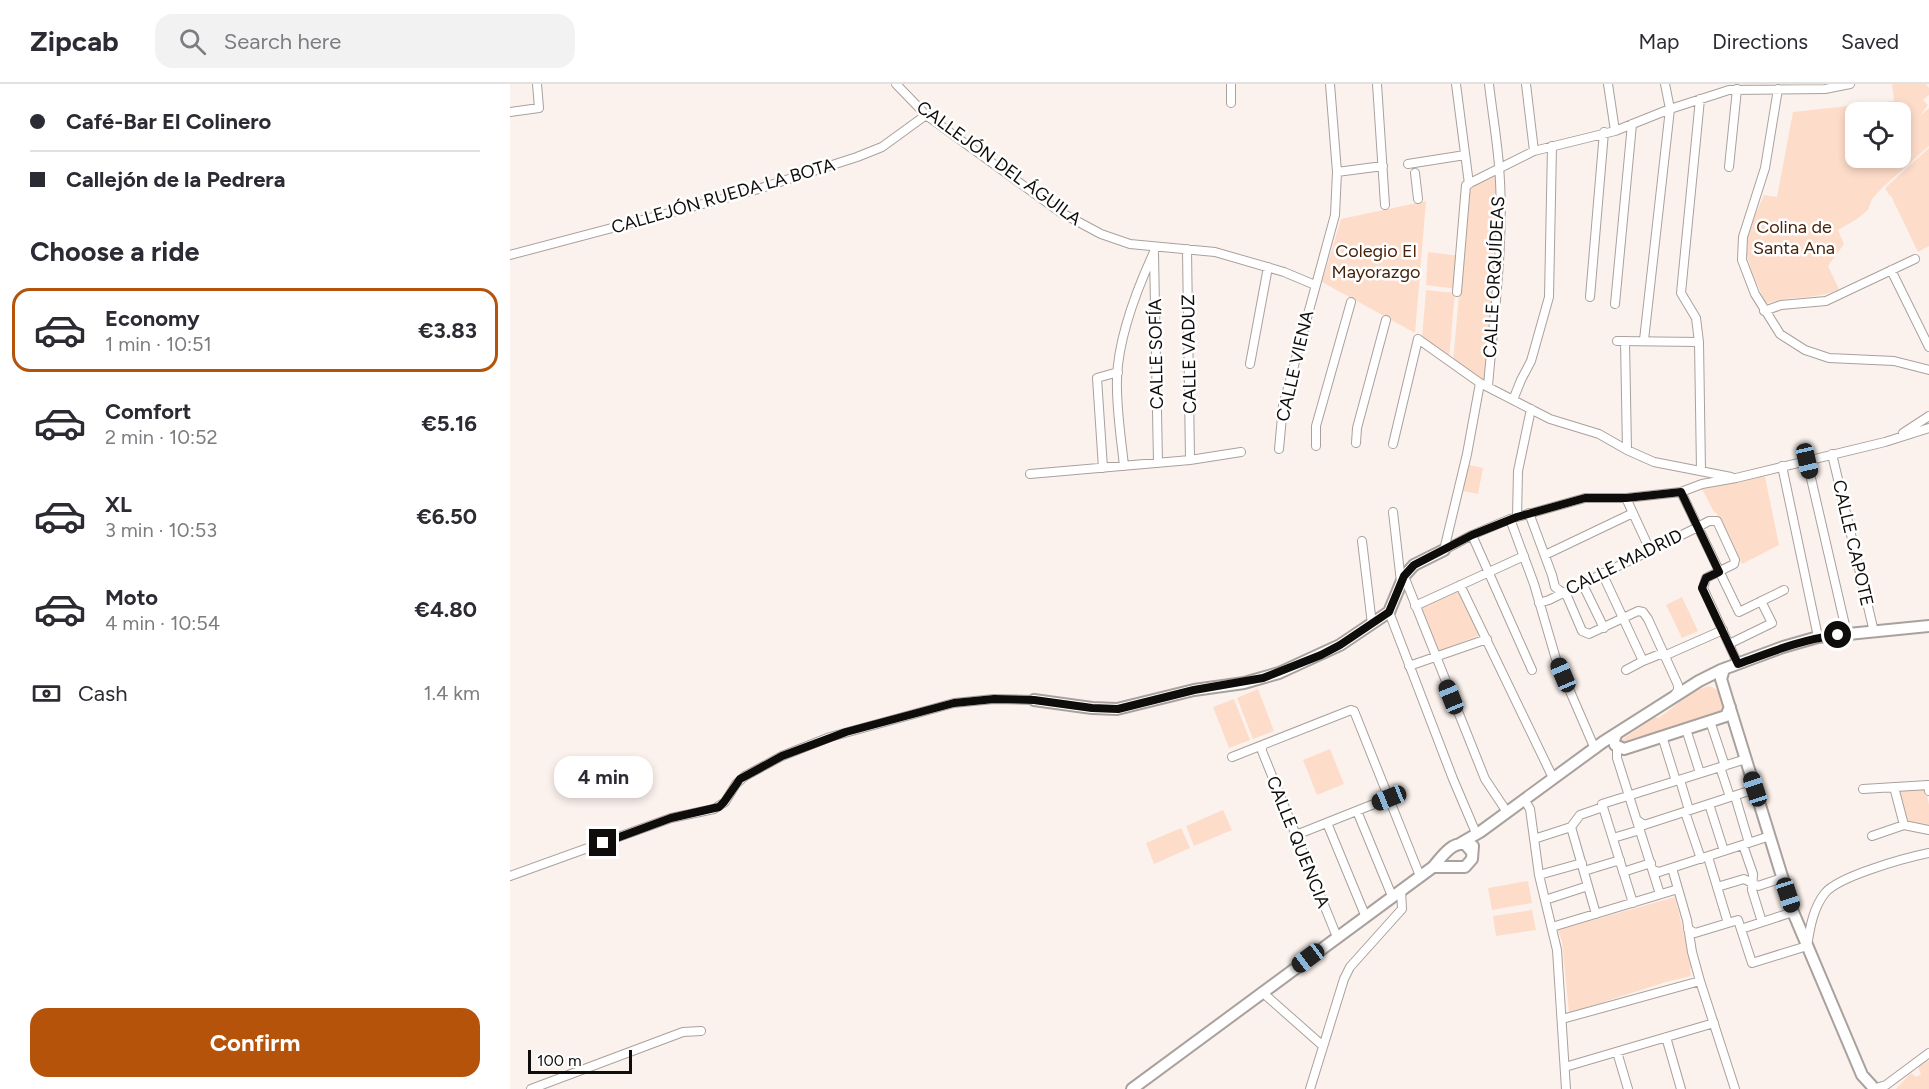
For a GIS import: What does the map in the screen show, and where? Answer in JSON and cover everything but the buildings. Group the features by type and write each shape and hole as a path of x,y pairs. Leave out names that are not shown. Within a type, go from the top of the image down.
{"street":[{"path":"510,112 539,108 537,84"},
{"name":"CALLEJÓN DEL ÁGUILA","path":"896,84 927,116 1060,212 1101,234 1154,249 1215,252 1268,267 1315,285"},
{"path":"1231,84 1231,103"},
{"name":"CALLE VIENA","path":"1279,448 1283,406 1335,215 1337,172 1330,84"},
{"path":"1377,84 1385,205"},
{"path":"1456,84 1468,185 1457,292"},
{"name":"CALLE ORQUÍDEAS","path":"1444,550 1484,385 1499,261 1499,167 1489,84"},
{"path":"1526,84 1534,150"},
{"path":"1608,84 1615,131"},
{"path":"1644,340 1670,109 1665,84"},
{"path":"1468,185 1534,150 1615,131 1731,88 1845,85"},
{"path":"1783,87 1765,168 1741,248 1742,260 1764,312 1780,334 1805,350 1829,358 1894,361 1929,370"},
{"path":"1729,167 1731,88"},
{"path":"1700,99 1681,293 1696,318 1699,342 1701,471"},
{"name":"CALLEJÓN RUEDA LA BOTA","path":"510,255 752,191 857,157 882,147 927,116"},
{"path":"1615,304 1632,124"},
{"path":"1590,297 1604,132"},
{"path":"1513,400 1531,361 1549,297 1552,146"},
{"path":"1408,164 1465,155"},
{"path":"1337,172 1383,166"},
{"path":"1415,173 1418,199"},
{"path":"1124,466 1118,372 1124,336 1136,292 1154,249"},
{"name":"CALLE SOFÍA","path":"1154,249 1158,463"},
{"name":"CALLE VADUZ","path":"1187,249 1190,460"},
{"path":"1764,312 1781,304 1826,301 1915,259"},
{"path":"1250,363 1268,267"},
{"path":"1891,270 1928,343"},
{"path":"1316,446 1316,426 1352,302"},
{"path":"1356,443 1356,428 1386,320"},
{"path":"1393,444 1418,339 1484,385 1550,419 1599,434 1627,450 1671,466 1736,478"},
{"path":"1627,450 1621,341 1699,342"},
{"path":"1103,468 1097,378 1118,372"},
{"path":"1531,409 1518,471 1514,518 1556,659 1598,747"},
{"path":"1892,440 1929,416"},
{"path":"510,876 671,818 714,809 724,802 736,784 745,776 782,756 830,737 954,703 994,699 1034,700 1118,709 1194,690 1244,683 1301,665 1340,645 1389,612 1402,580 1414,565 1472,535 1529,513 1585,498 1626,498 1681,492 1702,484 1807,461 1892,440 1929,428"},
{"path":"1030,474 1190,460 1241,452"},
{"name":"CALLE CAPOTE","path":"1832,454 1874,632"},
{"path":"1807,461 1847,634"},
{"path":"1782,466 1818,638"},
{"path":"1681,492 1739,612 1784,590"},
{"path":"1626,498 1650,549"},
{"path":"1393,512 1402,580 1415,606 1485,779 1507,812"},
{"path":"1132,1089 1433,867 1454,844 1461,843 1478,833 1598,747 1616,742 1677,693 1678,688 1646,614 1638,611 1589,634 1582,631 1567,596 1555,587 1529,513"},
{"path":"1545,555 1633,513"},
{"name":"CALLE MADRID","path":"1539,603 1709,521 1717,521 1720,524 1734,555 1734,564 1719,572"},
{"path":"1472,535 1532,670"},
{"path":"1362,541 1372,624"},
{"path":"1415,606 1524,556"},
{"path":"1719,572 1706,578 1702,588 1738,664"},
{"path":"1602,573 1643,661"},
{"path":"1582,583 1605,628"},
{"path":"1460,585 1553,778"},
{"path":"1729,644 1772,623 1761,601"},
{"path":"1389,612 1478,833 1473,844 1472,859 1468,865 1461,868 1433,867"},
{"path":"1673,697 1724,669 1783,647 1818,638 1929,626"},
{"path":"1626,670 1643,661 1723,630"},
{"path":"1409,666 1487,639"},
{"path":"1724,669 1721,679 1782,878 1807,946 1862,1076 1872,1088 1886,1085 1929,1053"},
{"path":"1616,742 1624,748 1726,716 1729,712 1728,701 1721,687 1712,683 1695,685"},
{"path":"1232,757 1351,710 1354,711 1420,876"},
{"path":"1710,721 1746,844 1752,874 1752,890 1762,922"},
{"path":"1686,729 1700,773"},
{"path":"1662,736 1728,922"},
{"path":"1616,742 1617,758 1660,894"},
{"name":"CALLE QUENCIA","path":"1262,746 1262,751 1337,937"},
{"path":"1534,838 1571,827 1580,815 1629,796 1746,759"},
{"path":"1894,787 1904,825"},
{"path":"1863,789 1928,788"},
{"path":"1637,820 1644,825 1755,789"},
{"path":"1296,835 1389,798"},
{"path":"1524,799 1530,809 1539,875 1552,927 1559,970 1566,1089"},
{"path":"1709,804 1724,851"},
{"path":"1603,806 1633,903"},
{"path":"1310,1089 1344,979 1350,967 1402,909 1397,893 1357,811"},
{"path":"1327,823 1365,915"},
{"path":"1872,836 1904,825 1929,830"},
{"path":"1571,827 1596,914"},
{"path":"1613,838 1640,830"},
{"path":"1623,872 1652,867 1659,872 1770,836"},
{"path":"1461,843 1468,846 1472,852"},
{"path":"1448,852 1448,860 1455,867"},
{"path":"1807,946 1812,920 1826,892 1855,876 1929,853"},
{"path":"1539,875 1620,861"},
{"path":"1672,868 1701,981 1735,1089"},
{"path":"1717,887 1744,879 1758,885 1782,878"},
{"path":"1545,900 1588,886"},
{"path":"1552,927 1678,889"},
{"path":"1795,916 1804,924 1812,920"},
{"path":"1741,929 1762,922 1795,916"},
{"path":"1688,929 1696,933 1738,920 1752,963 1807,946"},
{"path":"1562,1019 1701,981"},
{"path":"1262,992 1323,1046"},
{"path":"1565,1068 1714,1023"},
{"path":"531,1089 683,1032 701,1031"},
{"path":"1666,1037 1681,1089"},
{"path":"1617,1052 1628,1089"}],"green space":[{"name":"Colina de Santa Ana","path":"1892,84 1926,84 1929,88 1929,95 1923,100 1928,105 1920,116 1929,108 1929,146 1911,162 1911,102 1885,102 1894,101"},
{"name":"Colina de Santa Ana","path":"1845,106 1845,168 1904,168 1872,199 1868,210 1838,230 1844,244 1828,266 1839,289 1822,295 1785,299 1766,304 1751,270 1746,243 1764,195 1777,197 1793,112"},
{"path":"1929,148 1929,246 1918,252 1885,188 1907,168 1911,168 1911,164"},
{"path":"1498,173 1495,276 1485,383 1453,361 1469,188"},
{"name":"Colegio El Mayorazgo","path":"1426,201 1415,333 1322,282 1341,219"},
{"path":"1428,252 1460,256 1457,289 1426,285"},
{"path":"1426,290 1455,293 1449,358 1422,338"},
{"path":"1465,464 1483,468 1478,494 1458,490"},
{"path":"1764,472 1779,545 1742,564 1702,489"},
{"path":"1458,590 1480,635 1437,652 1420,609"},
{"path":"1682,597 1698,631 1682,638 1666,605"},
{"path":"1710,686 1719,691 1725,711 1620,741 1655,717 1658,718 1689,695"},
{"path":"1258,689 1274,731 1253,739 1237,698"},
{"path":"1234,699 1250,740 1229,748 1213,707"},
{"path":"1330,749 1344,784 1317,795 1303,760"},
{"path":"1926,787 1929,827 1906,823 1897,790"},
{"path":"1223,810 1232,830 1194,846 1186,826"},
{"path":"1181,828 1190,848 1154,864 1146,843"},
{"path":"1528,881 1532,903 1492,910 1488,888"},
{"path":"1675,897 1692,968 1690,969 1691,976 1569,1013 1562,942 1558,930"},
{"path":"1532,910 1536,930 1496,936 1493,916"},
{"path":"1925,1061 1929,1061 1929,1089 1896,1089 1911,1073 1916,1077 1921,1074 1918,1067"}],"route":[{"path":"603,843 671,818 719,807 740,779 782,756 862,727 908,717 954,703 994,699 1034,700 1105,710 1118,709 1194,690 1244,683 1280,673 1340,645 1389,612 1404,576 1414,565 1472,535 1510,519 1585,498 1626,498 1681,492 1719,572 1706,578 1702,588 1738,664 1783,647 1838,635"}]}
